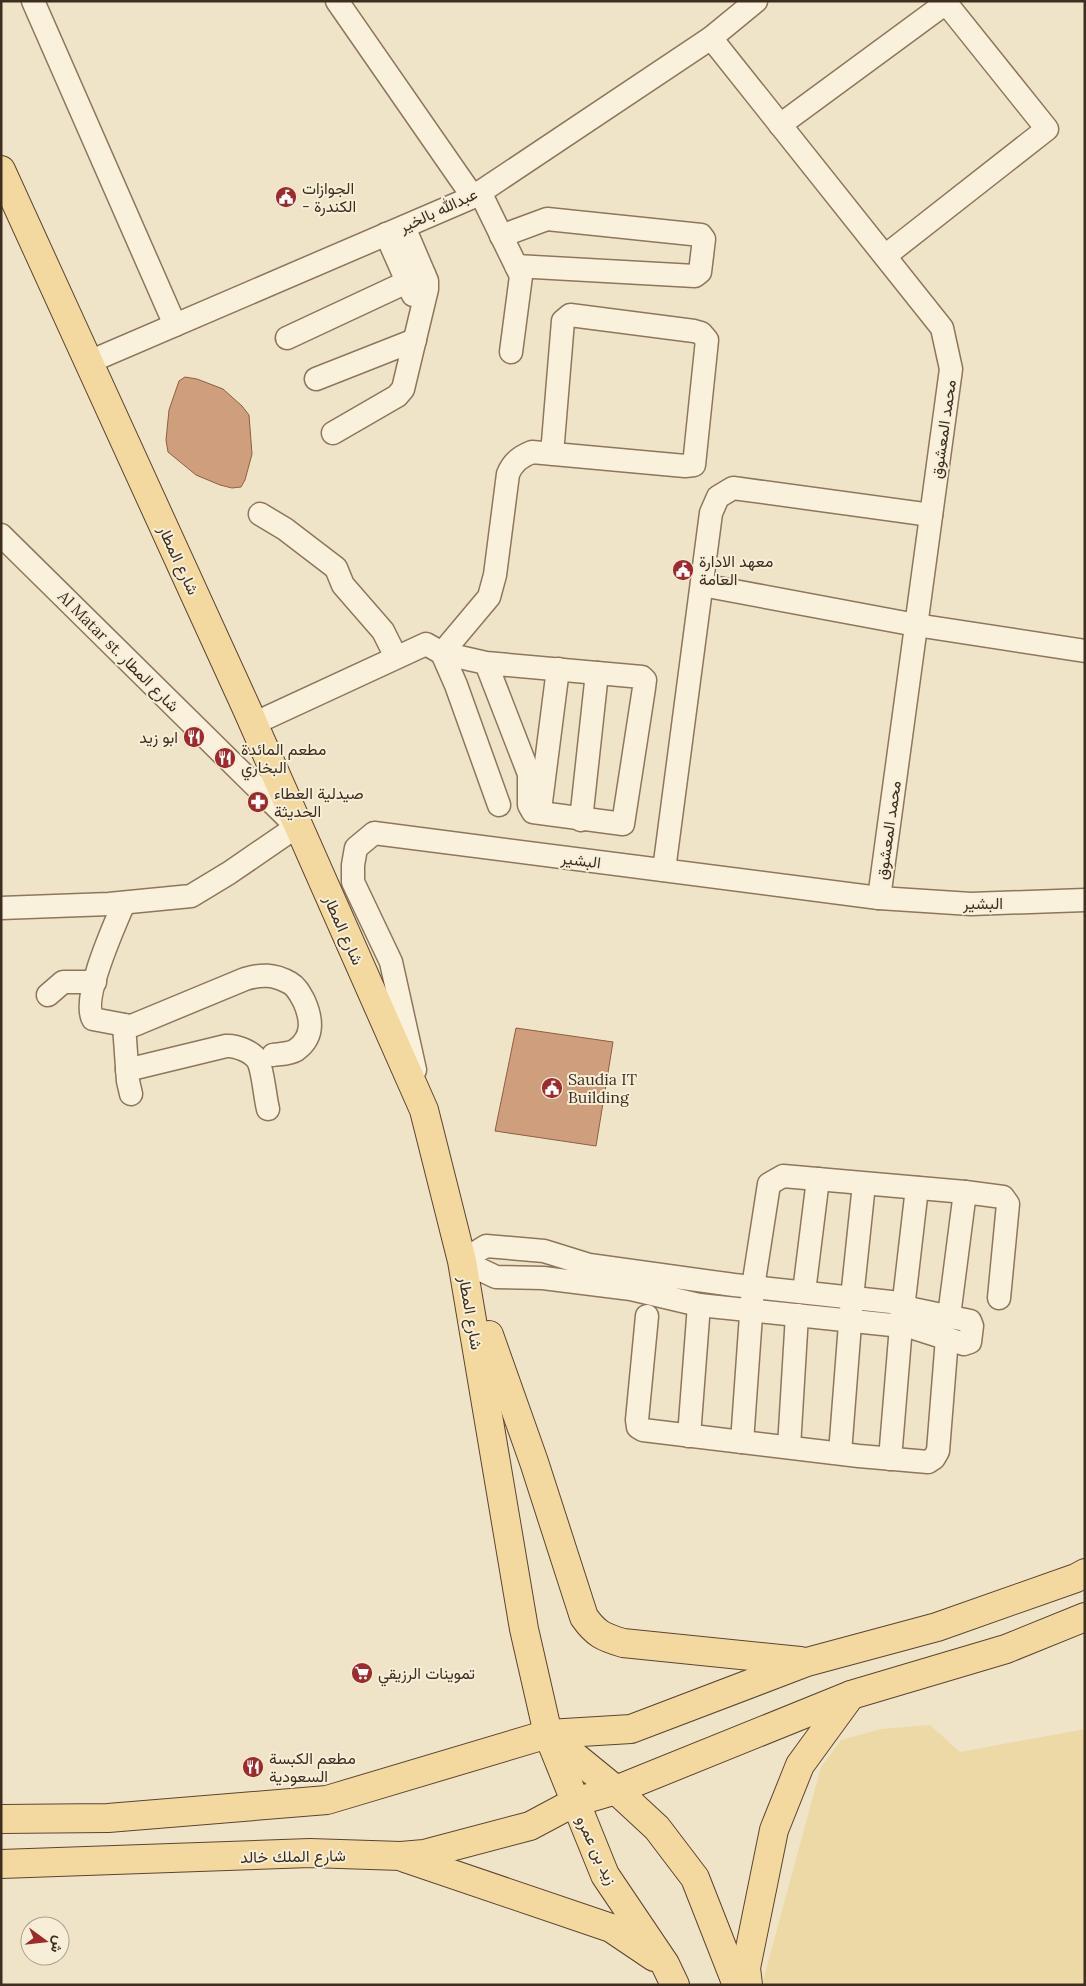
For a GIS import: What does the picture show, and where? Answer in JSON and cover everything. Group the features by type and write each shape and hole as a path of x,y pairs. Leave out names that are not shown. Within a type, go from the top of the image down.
{"main road":[{"name":"شارع المطار","path":"1,170 253,724 424,1110 462,1261 524,1629 548,1734"},
{"path":"462,1261 534,1462 584,1617 592,1628 602,1637 623,1643 807,1662"},
{"path":"1,1819 108,1818 327,1800 548,1734 631,1729 807,1662 937,1627 1076,1578 1085,1573"},
{"name":"شارع الملك خالد","path":"1,1864 310,1854 401,1856 424,1854 530,1826 575,1802 616,1790 851,1695 1006,1649 1085,1617"},
{"path":"748,1985 746,1968 774,1830 800,1765 851,1695"},
{"path":"548,1734 616,1790 657,1828 695,1878 737,1985"},
{"name":"زيد بن عمرو","path":"548,1734 605,1875 670,1974"},
{"path":"401,1856 611,1928 670,1974"}],"street":[{"path":"33,1 175,325"},
{"path":"337,1 476,194 501,236 521,276 511,352"},
{"name":"عبدالله بالخير","path":"89,362 476,194 711,38 756,1"},
{"path":"780,125 946,2 1047,129 885,256"},
{"name":"محمد المعشوق","path":"711,38 942,328 951,369 878,898"},
{"path":"501,236 547,219 701,236 704,239 700,272 695,276 516,266"},
{"path":"333,434 400,393 405,384 424,303 414,298 416,278 395,230"},
{"path":"287,338 416,278"},
{"path":"442,653 489,597 495,575 508,474 511,467 522,456 532,452 552,454 685,466 694,465 707,340 701,333 694,331 570,315 563,321 552,454"},
{"path":"316,379 415,340"},
{"path":"664,870 711,513 718,497 733,488 931,515"},
{"path":"260,514 285,529 336,568 343,585 384,631 396,656"},
{"name":"Al Matar st. شارع المطار","path":"1,535 298,829"},
{"path":"702,585 916,625 1085,650"},
{"path":"253,724 396,656 426,644 442,653 486,663 642,677 645,680 623,824 581,820 533,812 529,805 529,774 486,663"},
{"path":"442,653 456,685 499,805"},
{"path":"540,814 558,670"},
{"path":"581,820 597,673"},
{"path":"1,908 124,903 191,896 229,874 298,829"},
{"name":"البشير","path":"424,1110 390,962 353,882 356,848 374,833 878,898 971,904 1085,900"},
{"path":"124,903 106,946 95,982 91,1016 96,1020 134,1026 245,979 260,974 267,975 293,985 300,992 310,1015 308,1034 300,1045 292,1052 273,1055"},
{"path":"48,995 63,982 95,982"},
{"path":"124,1025 127,1070 131,1094"},
{"path":"127,1070 226,1046 233,1046 250,1054 258,1062 268,1109"},
{"path":"742,1442 753,1286 769,1184 783,1176 1004,1197 1008,1204 999,1298"},
{"path":"804,1292 818,1179"},
{"path":"840,1454 852,1298 864,1184"},
{"path":"890,1459 902,1315 917,1188"},
{"path":"949,1316 965,1192"},
{"path":"462,1261 486,1246 544,1251 590,1265 631,1280 699,1305 751,1311 850,1321 902,1315 913,1309 970,1321 972,1326 970,1342 967,1344 911,1327 902,1315 852,1298 753,1286 631,1280 496,1277 462,1261"},
{"path":"543,1278 544,1251"},
{"path":"689,1436 699,1305"},
{"path":"789,1447 797,1315"},
{"path":"647,1316 637,1420 638,1428 840,1454 928,1462 934,1458 938,1451 946,1338"}],"sand":[{"path":"930,1725 960,1752 1085,1729 1085,1985 764,1985 763,1981 821,1767 841,1740 881,1729"}],"building":[{"path":"185,377 197,379 223,389 249,415 252,454 245,480 241,487 232,488 220,485 196,475 168,452 166,440 169,410 179,381"},
{"path":"516,1028 613,1042 596,1146 495,1131"}],"place":[{"name":"الجوازات - الكندرة","path":"286,197"},
{"name":"معهد الادارة العامة","path":"683,570"},
{"name":"ابو زيد","path":"194,737"},
{"name":"مطعم المائدة البخاري","path":"225,758"},
{"name":"صيدلية العطاء الحديثة","path":"258,802"},
{"name":"Saudia IT Building","path":"552,1088"},
{"name":"تموينات الرزيقي","path":"362,1673"},
{"name":"مطعم الكبسة السعودية","path":"253,1767"}]}
